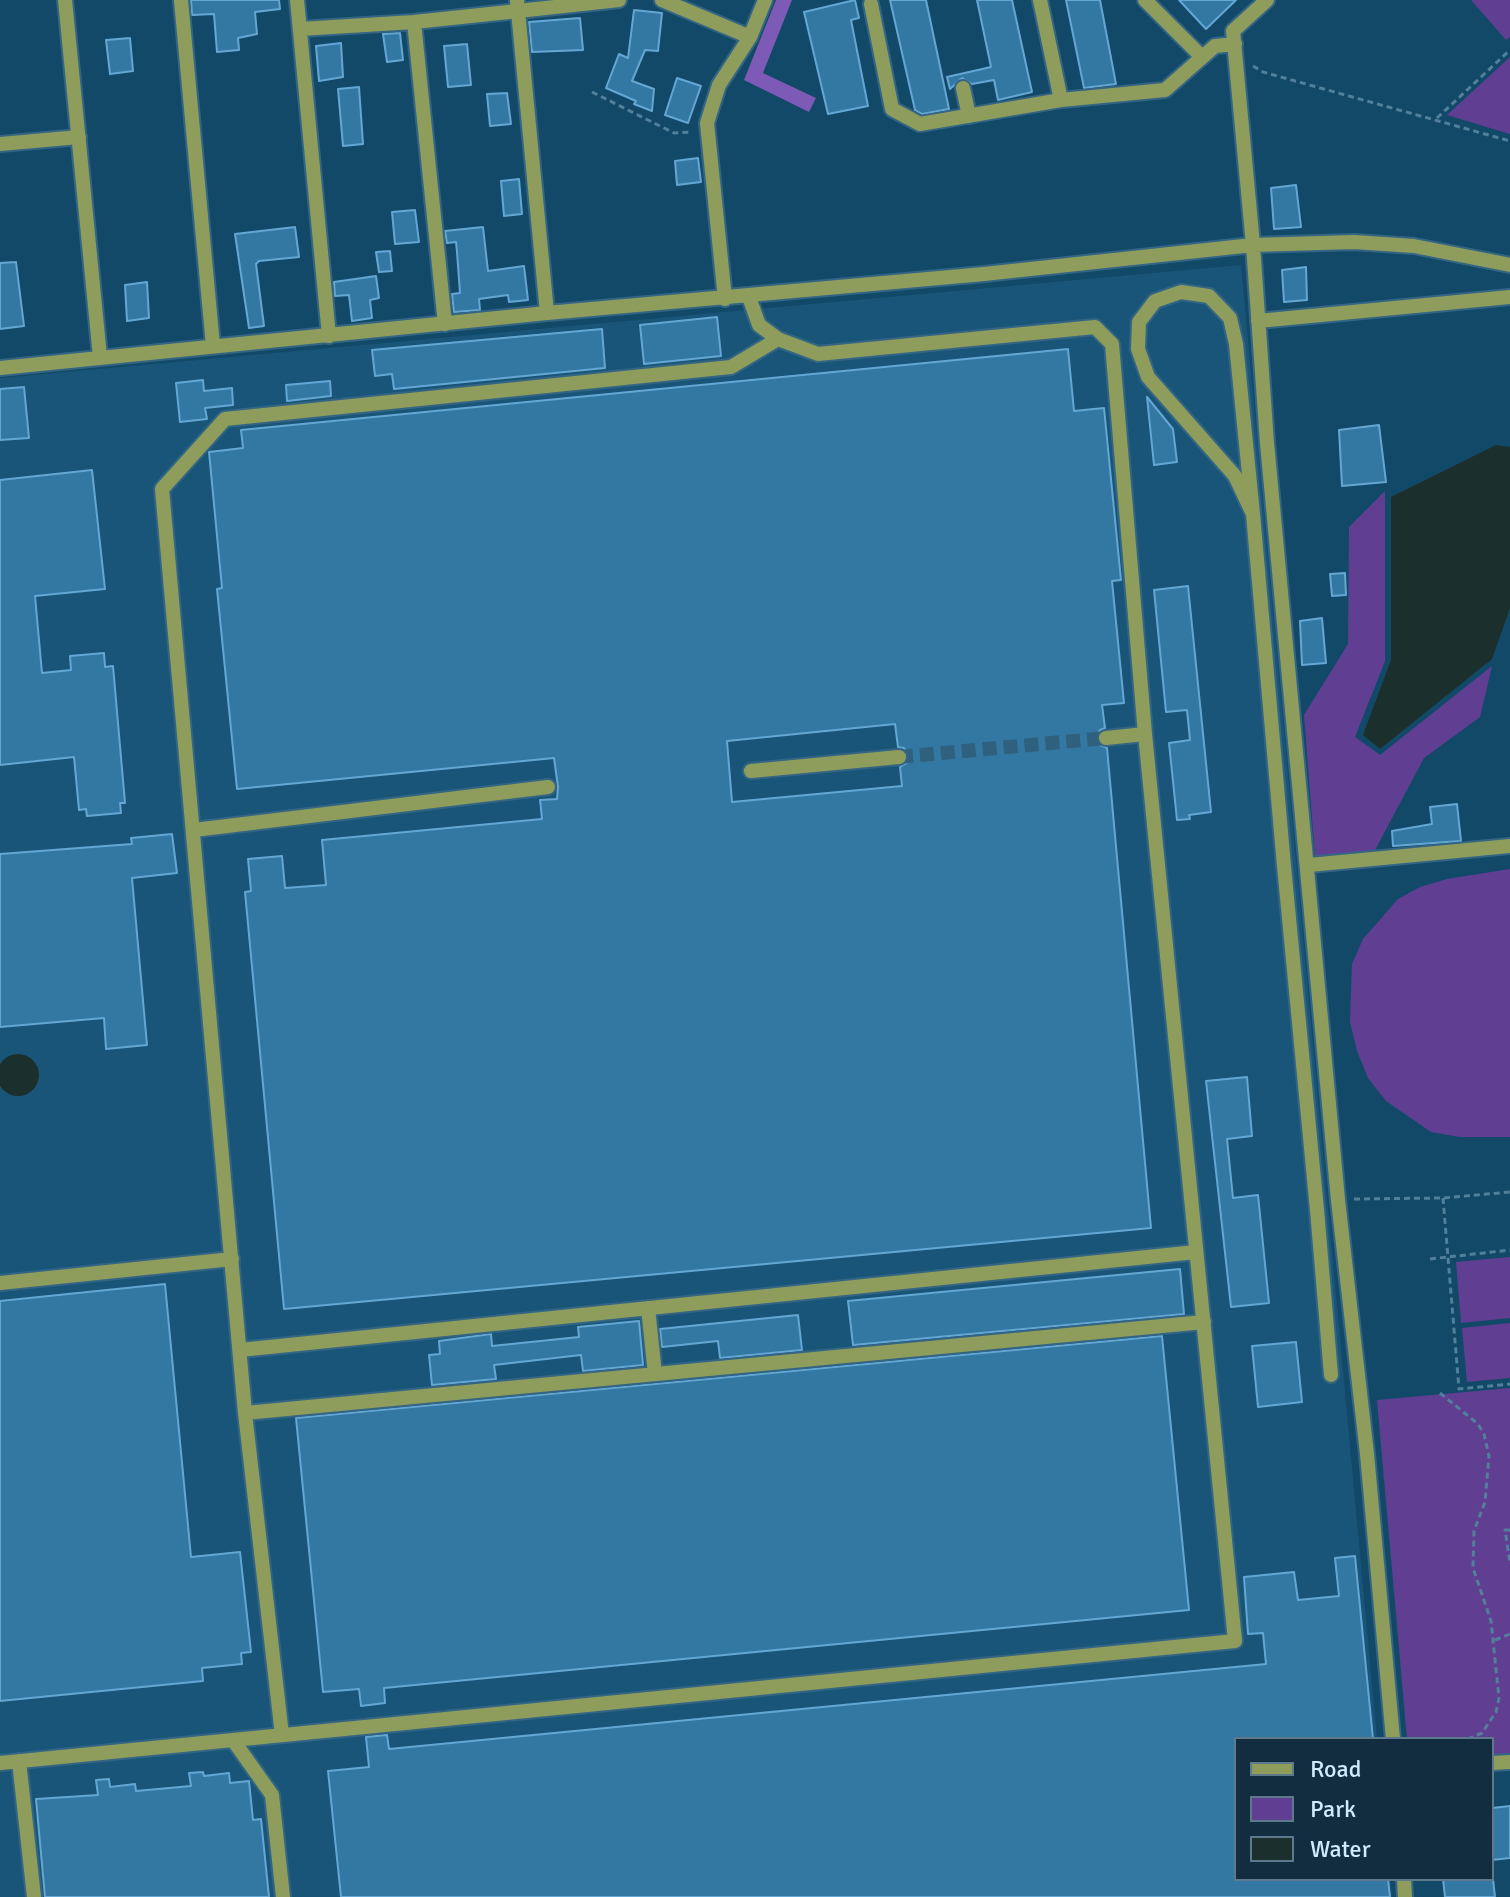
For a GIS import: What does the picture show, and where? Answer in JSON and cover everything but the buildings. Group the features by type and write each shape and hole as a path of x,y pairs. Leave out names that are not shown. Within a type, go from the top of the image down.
{"street":[{"path":"65,0 100,357"},
{"path":"181,0 213,346"},
{"path":"297,0 329,336"},
{"path":"300,29 414,22 517,6 619,0"},
{"path":"662,0 750,37"},
{"path":"725,299 707,123 719,85 750,37 765,0"},
{"path":"1040,0 1061,100"},
{"path":"1145,0 1202,57"},
{"path":"1267,0 1233,31 1267,443 1309,865 1338,1200 1367,1454 1393,1737"},
{"path":"871,4 892,109 920,124 1061,100 1165,90 1215,46 1236,50"},
{"path":"517,6 547,313"},
{"path":"414,22 445,324"},
{"path":"963,88 969,116"},
{"path":"0,144 79,137"},
{"path":"0,368 547,313 749,297 1253,245 1354,242 1414,246 1510,265"},
{"path":"1253,514 1235,476 1148,377 1138,349 1139,322 1155,301 1181,292 1209,296 1230,318 1236,344 1253,514 1331,1375"},
{"path":"0,1763 1235,1641 1145,734 1112,344 1095,327 818,354 778,339 759,325 749,297"},
{"path":"1258,321 1510,297"},
{"path":"282,1735 245,1413 162,489 225,419 731,367 778,339"},
{"path":"1106,738 1145,734"},
{"path":"751,771 899,757"},
{"path":"194,830 548,787"},
{"path":"1309,865 1510,846"},
{"path":"240,1350 1196,1252"},
{"path":"0,1283 232,1259"},
{"path":"648,1308 655,1374"},
{"path":"245,1413 1204,1322"},
{"path":"233,1740 272,1795 283,1897"},
{"path":"19,1761 34,1897"}],"path":[{"path":"1236,50 1263,72 1510,141"},
{"path":"1436,119 1510,50"},
{"path":"592,92 674,133 708,131"},
{"path":"1338,1200 1443,1198 1510,1192"},
{"path":"1443,1198 1459,1389 1510,1384"},
{"path":"1430,1259 1510,1250"},
{"path":"1440,1393 1478,1424 1484,1434 1489,1456 1485,1502 1474,1531 1473,1568 1491,1621 1499,1698 1496,1712 1482,1733 1473,1737"},
{"path":"1510,1530 1505,1530 1510,1563"},
{"path":"1494,1640 1510,1634"}],"shaded area":[{"path":"776,0 792,0 763,73 816,98 809,112 744,80"},
{"path":"1241,265 1377,1737 1234,1737 1234,1881 1390,1881 1392,1897 0,1897 0,378"}],"green space":[{"path":"1471,0 1510,0 1510,37 1506,40"},
{"path":"1510,57 1510,134 1447,115"},
{"path":"1385,491 1385,661 1355,737 1380,755 1492,666 1480,717 1424,758 1374,852 1315,857 1304,715 1348,644 1349,527"},
{"path":"1510,869 1510,1137 1460,1137 1431,1132 1386,1101 1368,1078 1350,1022 1352,964 1363,939 1398,899 1420,887 1447,879"},
{"path":"1510,1257 1510,1318 1461,1323 1456,1262"},
{"path":"1510,1323 1510,1378 1467,1382 1462,1328"},
{"path":"1510,1388 1510,1761 1494,1763 1494,1737 1407,1737 1377,1400"}],"water":[{"path":"1496,445 1510,447 1510,608 1492,659 1380,749 1363,735 1391,660 1391,497"},
{"path":"10,1056 26,1056 37,1067 37,1083 26,1094 10,1094 -1,1083 -1,1067"}],"tunnel":[{"path":"899,757 1106,738"}]}
